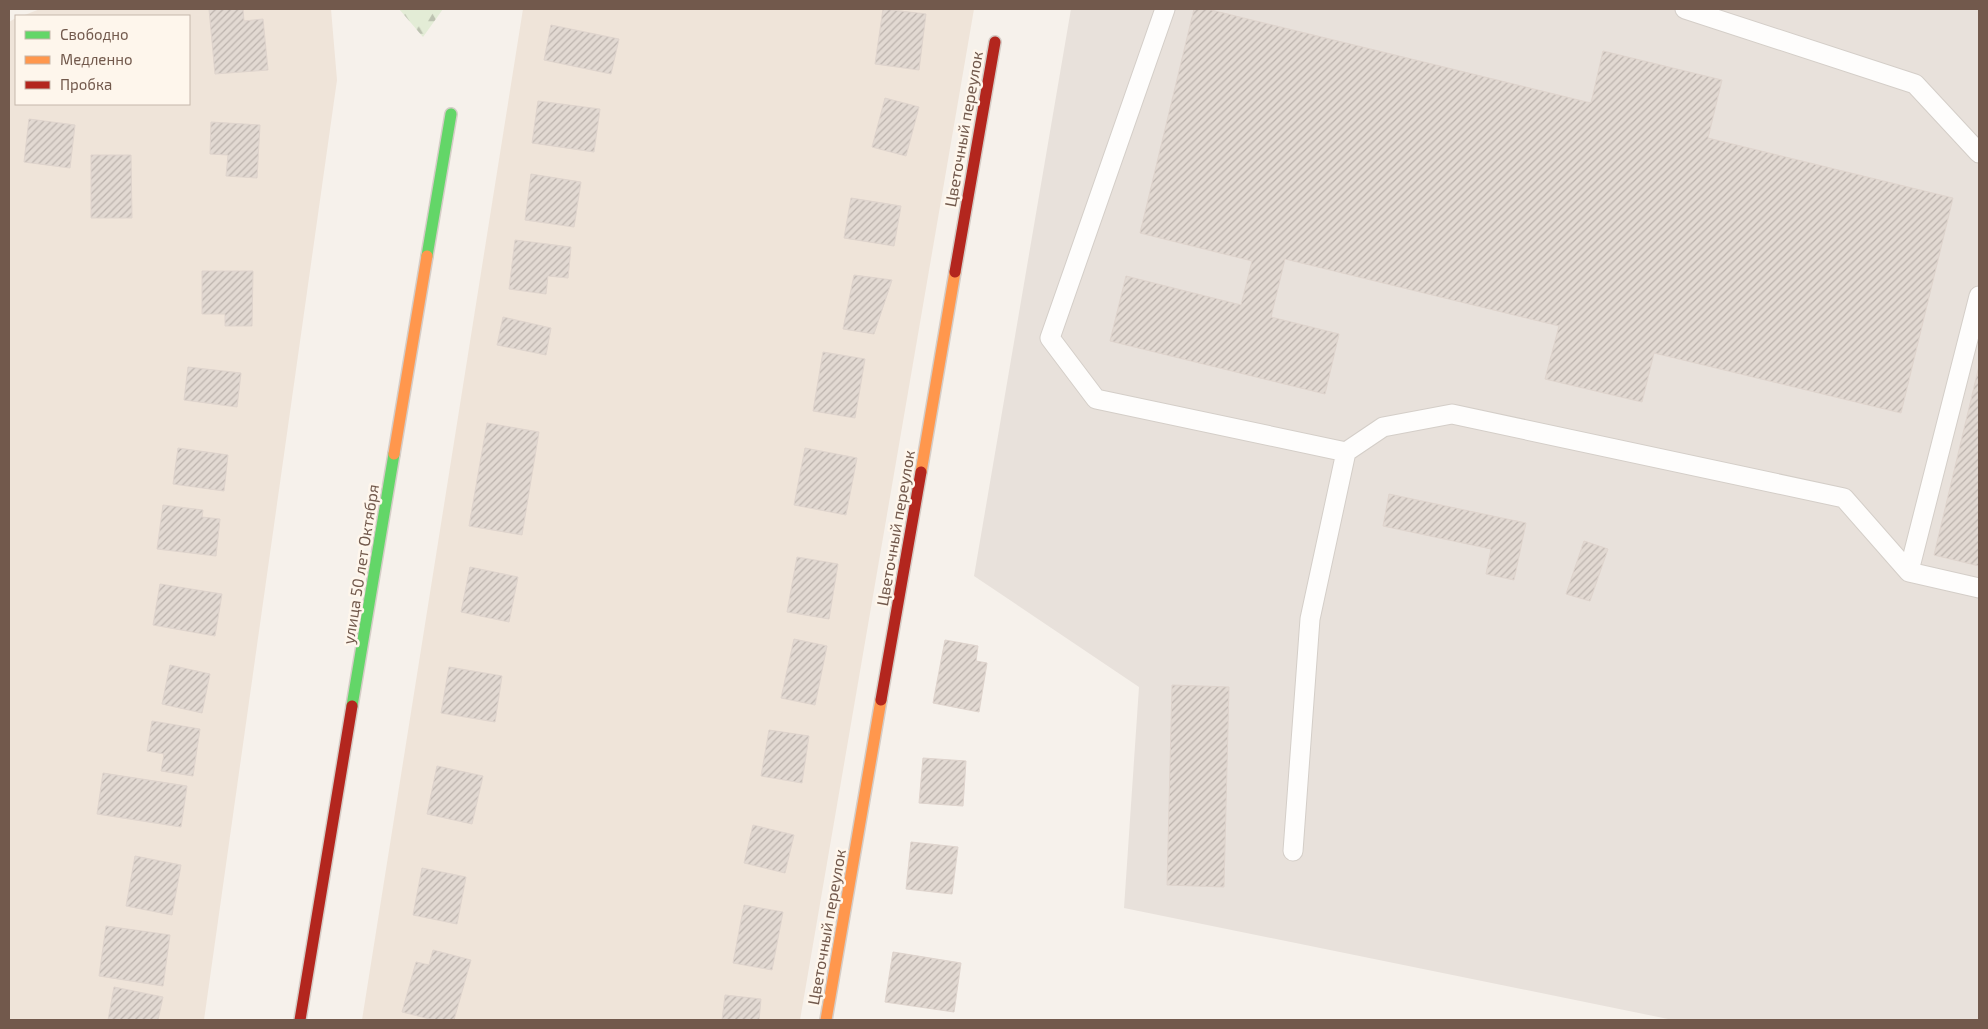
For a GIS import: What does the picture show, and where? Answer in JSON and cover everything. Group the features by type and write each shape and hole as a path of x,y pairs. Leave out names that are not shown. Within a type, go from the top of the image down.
{"street":[{"name":"Цветочный переулок","path":"826,1020 995,42"},
{"name":"улица 50 лет Октября","path":"300,1020 451,114"}],"lane":[{"path":"1165,9 1050,338 1096,399 1346,452"},
{"path":"1685,9 1915,84 1979,153"},
{"path":"1908,571 1979,296"},
{"path":"1293,851 1310,619 1346,452 1383,427 1452,414 1844,498 1908,571 1979,588"}],"shaded area":[{"path":"40,9 331,9 337,80 204,1020 9,1020 9,22 15,19 15,105 190,105 190,15 25,15"},
{"path":"523,9 974,9 800,1020 362,1020"},
{"path":"1071,9 1979,9 1979,1020 1673,1020 1124,908 1139,687 974,576"}],"green space":[{"path":"399,9 443,9 423,37"}],"building":[{"path":"209,9 243,9 244,21 263,19 268,70 215,74"},
{"path":"883,9 926,14 919,70 875,64"},
{"path":"1194,9 1207,9 1591,103 1603,51 1722,80 1708,138 1953,198 1901,413 1654,353 1642,402 1545,379 1559,326 1285,259 1271,317 1339,334 1325,394 1110,341 1126,276 1241,305 1252,261 1140,233"},
{"path":"551,25 619,39 611,74 544,60"},
{"path":"885,98 919,107 906,156 872,147"},
{"path":"538,101 600,109 594,152 532,143"},
{"path":"29,119 75,125 70,168 24,162"},
{"path":"211,122 260,125 257,178 226,176 228,155 210,154"},
{"path":"91,155 131,155 132,218 91,218"},
{"path":"531,174 581,182 574,227 525,220"},
{"path":"851,198 901,206 894,246 844,238"},
{"path":"515,240 571,247 568,278 548,276 546,294 509,289"},
{"path":"202,271 253,271 252,326 225,326 225,314 202,314"},
{"path":"854,275 892,280 874,334 843,329"},
{"path":"503,317 551,328 546,355 497,345"},
{"path":"823,352 865,359 855,418 813,411"},
{"path":"1979,366 1979,566 1934,555"},
{"path":"188,367 241,373 237,407 184,400"},
{"path":"487,423 539,432 522,535 469,526"},
{"path":"178,448 228,455 224,491 173,484"},
{"path":"805,448 857,458 846,515 794,505"},
{"path":"1389,494 1526,523 1514,580 1486,574 1491,549 1383,526"},
{"path":"163,505 203,510 202,517 220,519 216,556 157,549"},
{"path":"1584,541 1608,549 1590,601 1566,594"},
{"path":"797,557 838,564 829,619 787,612"},
{"path":"470,567 518,577 509,622 461,612"},
{"path":"160,584 222,594 215,636 153,625"},
{"path":"794,639 827,646 815,705 781,698"},
{"path":"945,640 978,646 976,661 987,663 979,712 933,703"},
{"path":"170,665 210,674 202,713 162,704"},
{"path":"449,667 502,676 495,722 441,713"},
{"path":"1172,685 1229,687 1224,887 1167,885"},
{"path":"152,721 200,729 193,776 161,771 164,754 147,751"},
{"path":"769,730 809,736 802,783 761,776"},
{"path":"923,758 966,761 963,806 919,803"},
{"path":"437,766 483,776 472,824 427,814"},
{"path":"103,773 187,786 181,827 97,814"},
{"path":"753,825 794,835 785,873 744,863"},
{"path":"911,842 958,847 952,894 906,889"},
{"path":"135,856 181,865 172,915 126,906"},
{"path":"422,868 466,877 457,924 413,915"},
{"path":"744,905 783,912 772,970 733,963"},
{"path":"106,926 170,935 163,986 99,976"},
{"path":"433,950 471,960 454,1020 434,1020 402,1012 416,962 429,965"},
{"path":"893,952 961,963 954,1012 885,1002"},
{"path":"114,987 163,997 158,1020 108,1020"},
{"path":"725,995 761,999 759,1020 722,1020"}],"traffic: fast":[{"path":"427,256 451,114"},
{"path":"352,706 394,454"}],"traffic: slow":[{"path":"394,454 427,256"},
{"path":"921,472 955,272"},
{"path":"826,1020 881,700"}],"traffic: jam":[{"path":"955,272 995,42"},
{"path":"881,700 921,472"},
{"path":"300,1020 352,706"}]}
